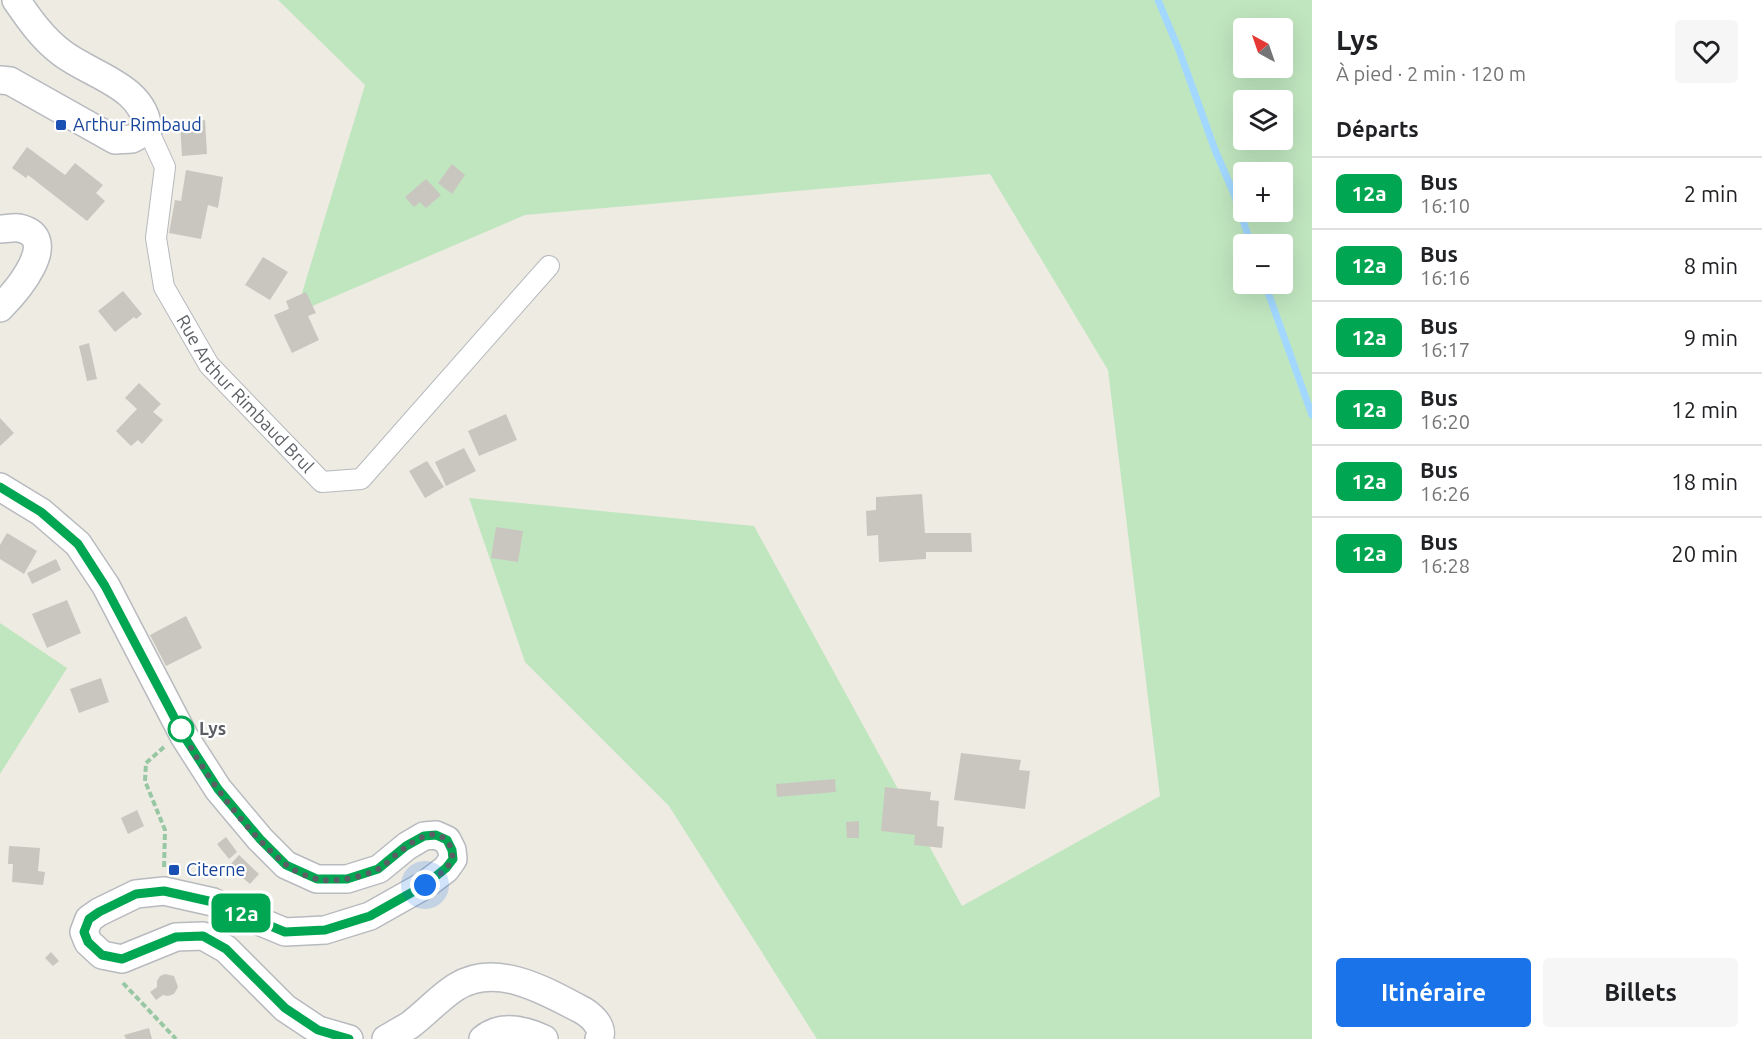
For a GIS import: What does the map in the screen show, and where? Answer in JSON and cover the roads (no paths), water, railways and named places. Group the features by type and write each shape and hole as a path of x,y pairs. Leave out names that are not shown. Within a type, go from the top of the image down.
{"main road":[{"path":"0,80 10,81 115,140 132,139 148,130 143,108 121,87 62,53 31,22 16,0"},
{"path":"0,229 19,228 34,237 37,246 35,261 27,277 0,308"},
{"path":"0,487 41,512 78,544 105,586 184,736 218,789 260,839 286,865 317,879 347,879 378,869 406,846 424,836 436,835 447,840 453,859 446,868 425,885 370,916 325,930 285,932 213,902 164,891 136,894 89,919 84,932 88,942 102,955 122,959 176,937 203,936 226,949 285,1008 318,1030 349,1039"},
{"path":"386,1039 408,1026 458,986 477,979 495,977 537,986 584,1010 599,1026 602,1034 599,1039"},
{"path":"483,1039 502,1030 527,1031 544,1039"}],"street":[{"name":"Rue Arthur Rimbaud Brul","path":"148,130 165,167 156,238 164,287 210,364 322,482 361,478 549,267"}],"waterway":[{"path":"1158,0 1248,234"},
{"path":"1269,294 1312,415"}],"place":[{"name":"Arthur Rimbaud","path":"61,125"},
{"name":"Lys","path":"181,729"},
{"name":"Citerne","path":"174,870"}]}
